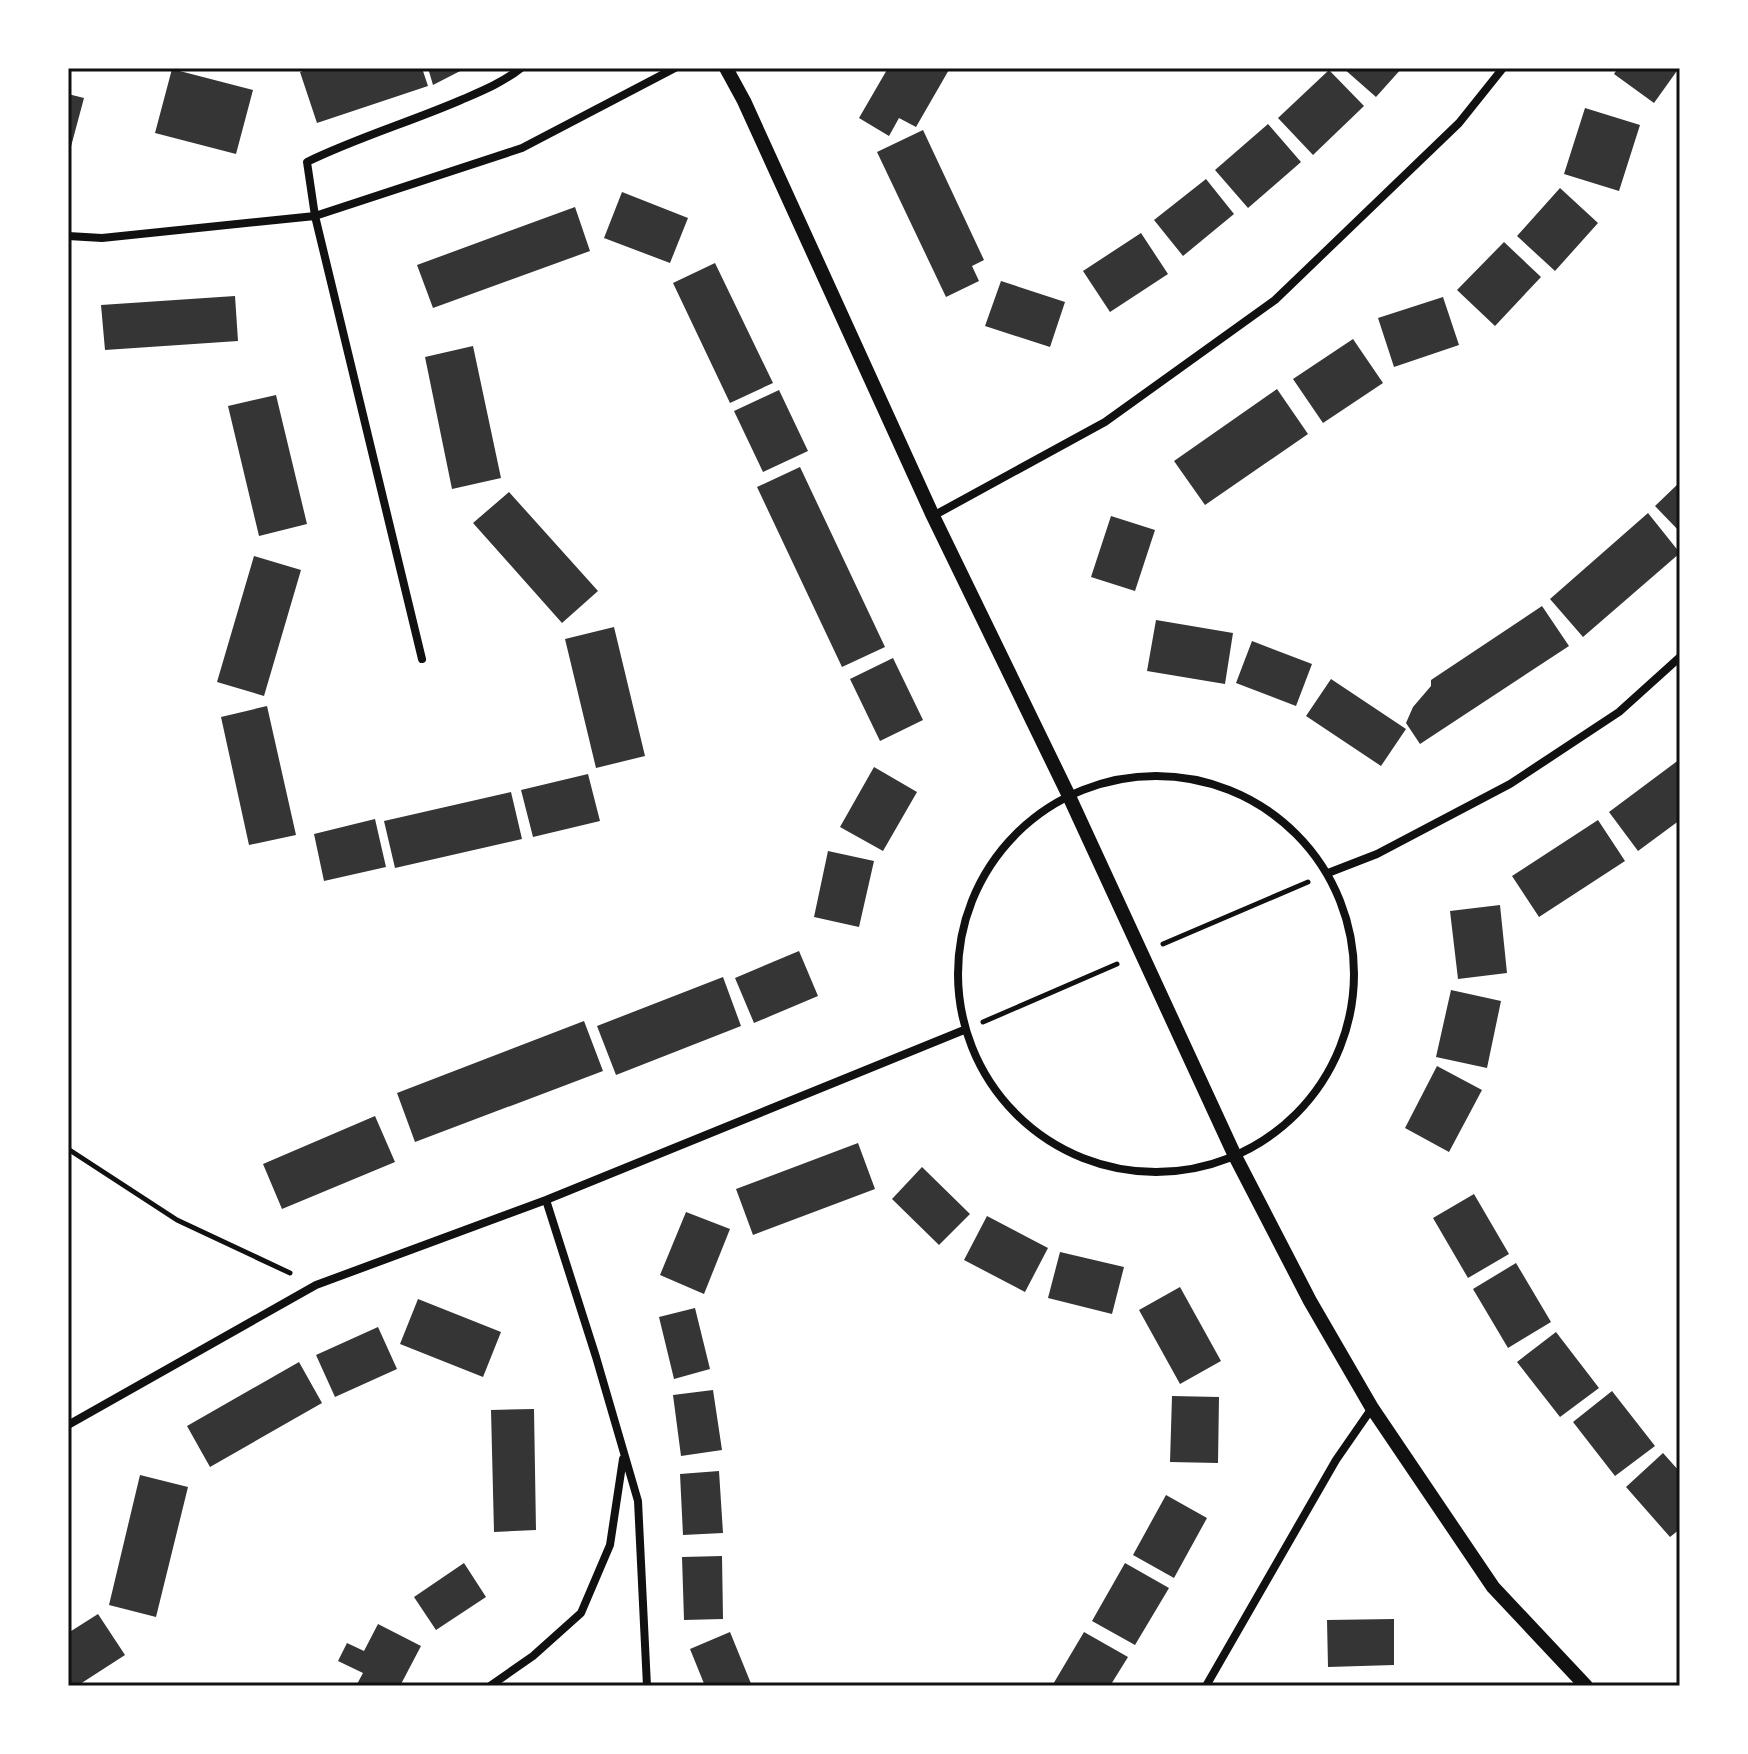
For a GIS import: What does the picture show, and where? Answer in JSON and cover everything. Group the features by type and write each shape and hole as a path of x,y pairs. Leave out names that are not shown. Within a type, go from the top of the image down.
{"street":[{"path":"422,659 315,216 307,162 505,81 521,68"},
{"path":"68,236 102,238 315,216 522,148 675,68"},
{"path":"726,68 1235,1156 1310,1301 1372,1408 1493,1587 1586,1686"},
{"path":"933,516 1105,422 1275,300 1459,123 1503,68"},
{"path":"1328,873 1377,854 1510,784 1619,712 1680,657"},
{"path":"1173,775 1219,784 1259,803 1294,830 1328,873 1348,919 1355,968 1353,1004 1344,1038 1329,1072 1307,1102 1265,1141 1235,1156 1189,1170 1141,1172 1102,1165 1065,1151 1034,1131 1006,1106 981,1070 964,1030 956,971 966,912 997,853 1043,807 1068,794 1126,777 1173,775"},
{"path":"68,1425 316,1285 546,1200 964,1030"},
{"path":"546,1200 638,1501 647,1686"},
{"path":"1206,1686 1336,1460 1372,1408"},
{"path":"490,1686 533,1656 581,1613 610,1545 623,1454"}],"path":[{"path":"68,1149 177,1220 316,1285"}],"building":[{"path":"311,68 422,68 428,86 317,123 300,72"},
{"path":"428,68 466,68 433,85"},
{"path":"888,68 950,68 916,127 899,118 889,136 859,118"},
{"path":"1343,68 1402,68 1376,97"},
{"path":"1618,68 1679,68 1654,103 1614,74"},
{"path":"172,69 253,90 236,154 155,133"},
{"path":"1329,70 1364,106 1313,155 1278,118"},
{"path":"68,94 84,98 69,154 68,153"},
{"path":"1585,108 1640,125 1619,191 1564,174"},
{"path":"1268,124 1301,162 1248,208 1215,170"},
{"path":"923,130 984,260 972,266 979,281 946,297 877,152"},
{"path":"1206,179 1234,214 1183,256 1154,220"},
{"path":"1560,188 1598,223 1555,271 1517,236"},
{"path":"622,192 688,218 670,263 604,238"},
{"path":"575,207 590,251 433,308 417,265"},
{"path":"1141,233 1168,274 1110,312 1083,271"},
{"path":"1504,242 1541,277 1495,326 1457,290"},
{"path":"715,263 773,383 730,403 673,283"},
{"path":"1001,281 1065,302 1050,347 985,326"},
{"path":"235,296 238,341 105,350 101,305"},
{"path":"1443,297 1459,345 1394,367 1378,318"},
{"path":"1353,339 1383,383 1323,423 1293,379"},
{"path":"473,346 501,478 452,489 425,357"},
{"path":"1277,389 1308,434 1205,505 1174,461"},
{"path":"779,390 808,451 763,472 734,411"},
{"path":"276,395 307,524 259,536 228,406"},
{"path":"800,467 885,647 842,667 757,487"},
{"path":"1680,482 1680,532 1655,506"},
{"path":"509,492 598,591 562,623 473,523"},
{"path":"1648,513 1680,553 1583,637 1550,599"},
{"path":"1111,516 1155,530 1135,591 1091,577"},
{"path":"254,556 301,570 264,696 217,682"},
{"path":"1542,606 1569,646 1420,744 1406,723 1413,707 1431,686 1431,680"},
{"path":"1156,620 1233,633 1225,684 1147,671"},
{"path":"614,627 645,756 596,768 565,639"},
{"path":"1252,641 1312,664 1296,706 1236,683"},
{"path":"893,658 923,720 880,741 850,679"},
{"path":"1331,679 1406,729 1381,766 1306,716"},
{"path":"267,706 296,835 249,845 221,717"},
{"path":"1680,759 1680,820 1638,851 1609,812"},
{"path":"874,767 917,792 883,851 840,827"},
{"path":"588,774 600,821 533,837 521,790"},
{"path":"511,792 522,839 395,868 384,821"},
{"path":"375,819 386,867 324,881 314,834"},
{"path":"1598,820 1625,861 1539,917 1512,876"},
{"path":"828,851 874,861 859,927 814,917"},
{"path":"1500,905 1507,973 1458,979 1450,911"},
{"path":"799,951 818,996 754,1023 735,978"},
{"path":"723,977 741,1026 616,1075 597,1026"},
{"path":"1451,990 1501,1001 1487,1068 1436,1057"},
{"path":"584,1021 603,1071 415,1142 397,1093"},
{"path":"1437,1066 1482,1090 1449,1152 1405,1128"},
{"path":"375,1116 395,1162 282,1209 263,1164"},
{"path":"858,1143 875,1189 753,1235 736,1189"},
{"path":"922,1167 970,1214 939,1245 892,1199"},
{"path":"1474,1194 1509,1254 1468,1278 1433,1218"},
{"path":"686,1212 730,1229 704,1294 660,1275"},
{"path":"987,1216 1048,1248 1025,1292 964,1260"},
{"path":"1060,1252 1124,1267 1112,1314 1048,1298"},
{"path":"1516,1263 1551,1322 1508,1348 1473,1289"},
{"path":"1180,1287 1221,1361 1180,1384 1139,1310"},
{"path":"418,1299 501,1332 483,1377 400,1344"},
{"path":"695,1308 710,1369 674,1379 659,1317"},
{"path":"378,1327 397,1369 335,1397 316,1355"},
{"path":"1556,1332 1599,1388 1560,1417 1517,1362"},
{"path":"299,1362 322,1403 210,1467 187,1426"},
{"path":"713,1390 722,1450 681,1456 673,1395"},
{"path":"1612,1391 1655,1446 1615,1476 1573,1422"},
{"path":"1172,1396 1219,1397 1218,1463 1170,1462"},
{"path":"534,1409 536,1530 494,1532 491,1410"},
{"path":"1663,1453 1680,1472 1680,1529 1670,1537 1626,1487"},
{"path":"719,1471 723,1533 683,1535 680,1474"},
{"path":"140,1475 188,1487 156,1617 109,1605"},
{"path":"1166,1495 1207,1518 1174,1578 1133,1555"},
{"path":"722,1556 723,1619 684,1620 682,1557"},
{"path":"464,1563 486,1597 436,1630 414,1597"},
{"path":"1125,1563 1169,1588 1135,1645 1092,1621"},
{"path":"98,1614 125,1655 77,1686 68,1686 68,1633"},
{"path":"1394,1619 1394,1665 1328,1667 1327,1620"},
{"path":"378,1624 421,1646 400,1686 356,1686 363,1673 338,1661 347,1643 364,1651"},
{"path":"730,1632 752,1686 705,1686 690,1649"},
{"path":"1084,1632 1128,1657 1110,1686 1052,1686"}]}
